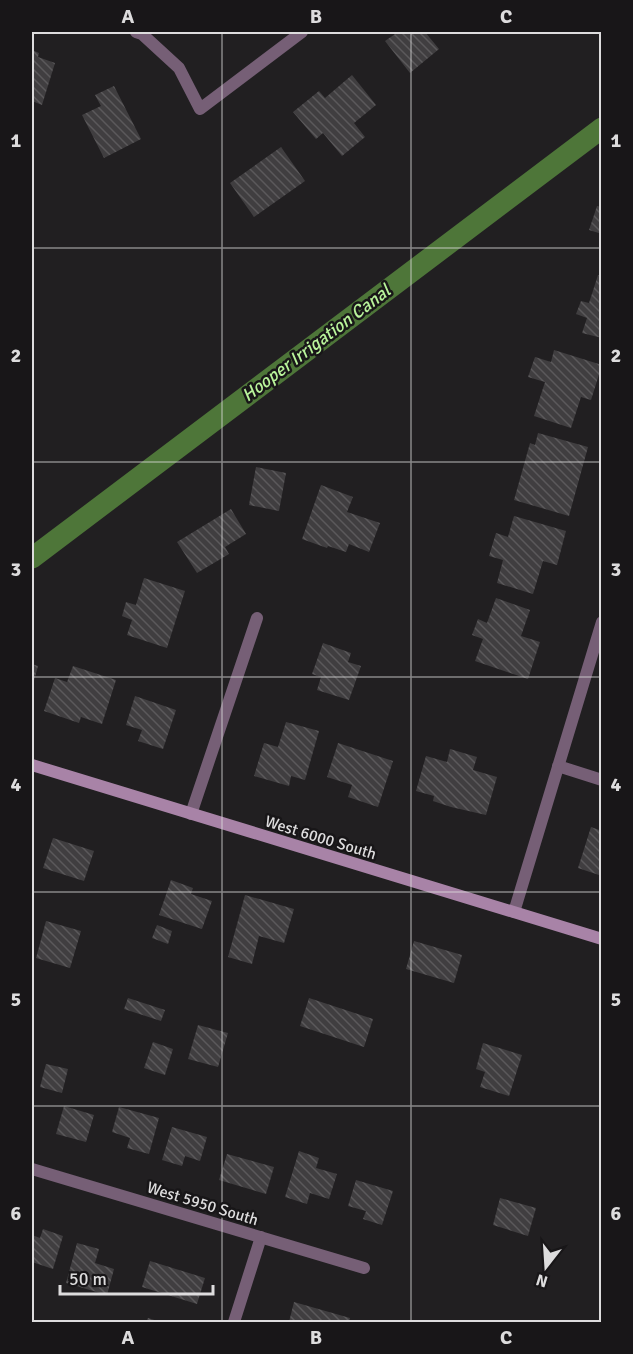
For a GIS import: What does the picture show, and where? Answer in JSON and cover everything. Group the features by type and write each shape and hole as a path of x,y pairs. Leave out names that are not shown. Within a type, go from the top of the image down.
{"street":[{"path":"136,32 142,34 179,68 200,109 302,32"},
{"path":"191,814 257,618"},
{"path":"514,912 602,622"},
{"name":"West 6000 South","path":"32,765 602,939"},
{"path":"558,766 602,780"},
{"name":"West 5950 South","path":"32,1169 364,1268"},
{"path":"234,1323 261,1237"}],"building":[{"path":"398,32 408,34 425,32 439,49 410,73 385,41"},
{"path":"32,50 39,53 38,57 55,63 42,105 32,101"},
{"path":"352,75 376,105 354,123 365,137 342,156 323,133 316,139 293,112 319,91 325,98"},
{"path":"114,86 141,139 104,158 82,115 101,106 95,95"},
{"path":"281,147 305,181 254,217 230,183"},
{"path":"597,206 602,207 602,234 589,230"},
{"path":"598,275 602,276 602,338 582,333 587,318 576,314 581,301 589,303"},
{"path":"554,350 602,365 591,400 581,397 571,428 534,416 545,382 528,377 535,357 551,362"},
{"path":"538,433 588,447 569,516 514,500 530,443 535,445"},
{"path":"256,467 286,473 279,511 249,505"},
{"path":"321,485 353,497 347,512 380,523 369,552 349,544 346,552 302,539"},
{"path":"231,509 246,534 225,547 229,554 197,573 177,542"},
{"path":"514,516 566,531 557,565 543,561 533,594 497,583 503,560 489,556 496,533 508,537"},
{"path":"144,578 185,591 167,648 127,635 132,620 122,616 126,602 136,605"},
{"path":"496,598 530,610 521,636 540,642 528,679 475,661 483,639 472,635 478,619 487,623"},
{"path":"323,643 351,653 348,662 361,666 349,700 317,690 321,677 312,674"},
{"path":"32,664 38,666 32,688"},
{"path":"73,666 116,680 102,724 81,717 79,723 44,711 55,678 67,682"},
{"path":"135,696 176,710 163,749 138,741 142,730 126,725"},
{"path":"286,722 319,731 305,780 291,776 289,786 254,776 264,743 278,747"},
{"path":"338,743 393,761 378,807 348,797 352,785 327,777"},
{"path":"450,749 477,757 473,770 497,777 486,815 433,801 434,796 416,791 426,756 447,762"},
{"path":"591,827 602,831 602,876 578,868"},
{"path":"53,838 94,851 84,881 43,868"},
{"path":"171,880 193,888 191,894 212,901 202,929 159,915"},
{"path":"245,895 294,909 284,943 259,936 252,964 228,957"},
{"path":"46,921 81,931 70,968 36,958"},
{"path":"157,925 172,931 168,944 152,938"},
{"path":"414,941 462,955 454,983 406,969"},
{"path":"128,998 165,1010 161,1021 124,1009"},
{"path":"309,998 373,1019 364,1047 300,1026"},
{"path":"198,1025 228,1033 218,1067 188,1059"},
{"path":"153,1042 173,1049 165,1075 144,1068"},
{"path":"483,1043 522,1055 509,1096 480,1087 485,1072 476,1069"},
{"path":"46,1064 68,1069 62,1093 40,1087"},
{"path":"64,1106 94,1115 86,1142 56,1134"},
{"path":"119,1107 159,1118 149,1154 127,1148 130,1138 112,1132"},
{"path":"172,1127 207,1137 200,1161 185,1156 182,1166 162,1160"},
{"path":"299,1151 319,1158 316,1168 337,1174 329,1199 310,1193 307,1204 285,1197"},
{"path":"227,1154 274,1167 266,1194 219,1180"},
{"path":"356,1180 393,1191 382,1225 363,1219 366,1211 348,1206"},
{"path":"500,1198 536,1208 528,1236 493,1225"},
{"path":"43,1229 63,1236 53,1269 32,1262 32,1235 40,1238"},
{"path":"77,1243 99,1249 95,1263 114,1269 107,1295 66,1283"},
{"path":"150,1261 205,1278 197,1304 142,1287"},
{"path":"294,1302 350,1318 349,1322 289,1322"},
{"path":"148,1318 161,1322 146,1322"}],"waterway":[{"name":"Hooper Irrigation Canal","path":"32,558 602,128"}]}
